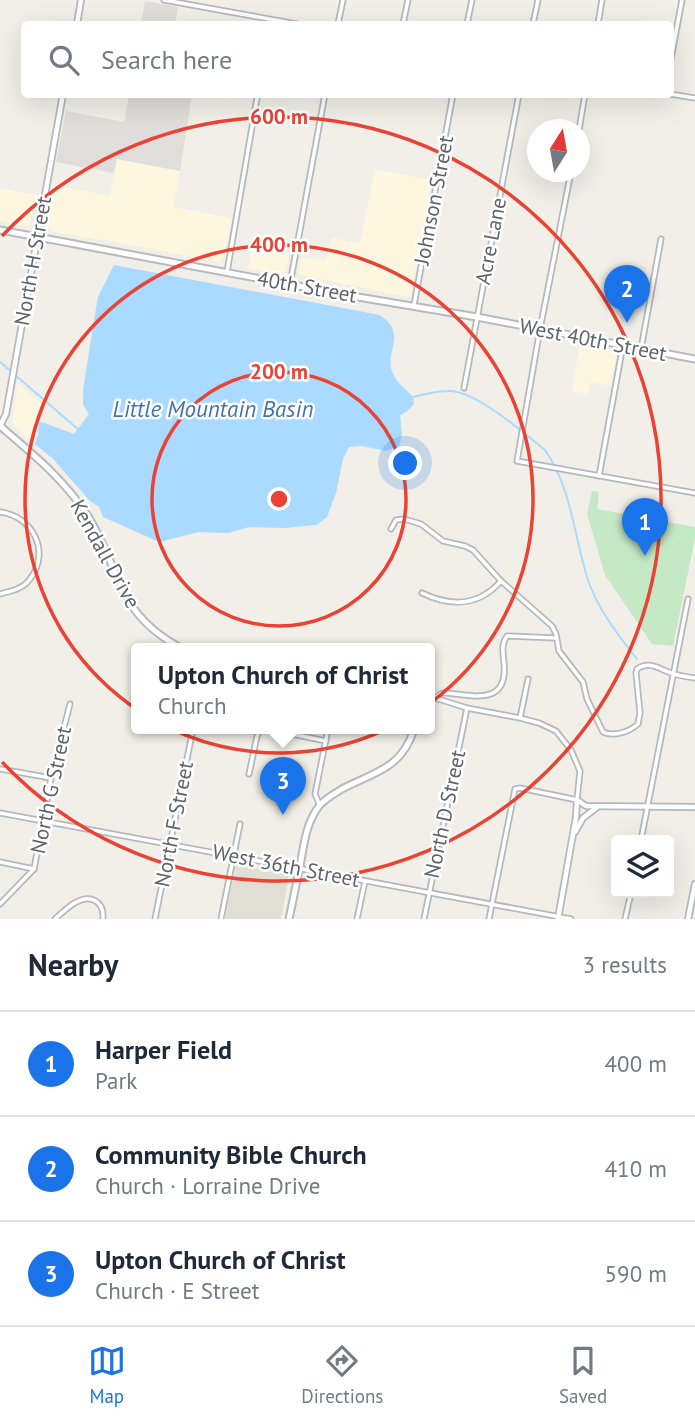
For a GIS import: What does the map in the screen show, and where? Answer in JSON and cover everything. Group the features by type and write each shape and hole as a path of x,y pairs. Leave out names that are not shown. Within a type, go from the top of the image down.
{"main road":[{"name":"40th Street","path":"0,230 491,320"},
{"name":"West 40th Street","path":"491,320 695,359"},
{"name":"Kendall Drive","path":"0,426 71,492 96,531 135,611 153,629 174,643"},
{"path":"289,919 310,822 320,806 330,796 389,767 407,746 412,734"}],"street":[{"path":"77,21 81,0"},
{"path":"164,0 280,21"},
{"path":"339,21 343,0"},
{"path":"404,21 408,0"},
{"path":"468,21 472,0"},
{"path":"534,21 538,0"},
{"path":"598,21 602,0"},
{"path":"674,43 682,0"},
{"path":"674,95 695,98"},
{"name":"North H Street","path":"0,426 6,414 62,98"},
{"path":"227,272 257,98"},
{"path":"290,284 324,98"},
{"name":"Johnson Street","path":"414,305 452,98"},
{"name":"Acre Lane","path":"464,388 518,98"},
{"path":"581,119 584,98"},
{"path":"569,182 517,461 695,493"},
{"path":"641,349 661,239"},
{"path":"599,475 623,345"},
{"path":"0,512 18,516 26,523 36,539 38,552 37,564 29,580 14,591 0,594"},
{"path":"391,528 394,522 400,519 421,524 443,541 473,550 501,581 552,626 559,651 583,682 587,699 603,732 607,734 624,732 638,724 640,713 637,668 652,665 673,674 695,678"},
{"path":"422,593 452,602 477,600 501,581"},
{"path":"642,835 688,599"},
{"path":"435,697 447,692 485,696 493,694 500,687 504,676 503,647 507,636 556,638"},
{"path":"520,718 528,679"},
{"path":"435,700 539,723 556,731 571,750 580,771 558,918"},
{"name":"North G Street","path":"0,904 34,869 51,778 70,704"},
{"name":"North D Street","path":"424,919 467,709"},
{"name":"North F Street","path":"155,919 192,734"},
{"path":"249,774 259,734"},
{"path":"290,734 326,741"},
{"path":"320,806 315,794 327,734"},
{"path":"0,769 51,778"},
{"path":"489,919 516,788 577,800 586,806 695,807"},
{"path":"572,838 583,818 594,808 601,806"},
{"name":"West 36th Street","path":"0,813 571,919"},
{"path":"221,919 240,824"},
{"path":"0,862 34,869"},
{"path":"357,919 365,881"},
{"path":"688,919 695,884"},
{"path":"625,919 630,898"},
{"path":"55,919 78,901 87,899 97,902 101,907 103,919"}],"shaded area":[{"path":"145,1 178,7 176,21 142,21"},
{"path":"128,98 192,98 180,171 117,159 114,173 56,162 66,111 124,122"},
{"path":"117,159 180,171 173,207 232,218 223,259 219,262 51,231 47,227 54,185 110,196"},
{"path":"375,169 431,180 411,294 407,297 301,275 298,272 301,257 326,261 332,238 360,243"},
{"path":"0,188 36,195 29,226 0,221"},
{"path":"252,248 289,255 286,271 281,274 248,268"},
{"path":"580,343 617,351 611,386 590,382 587,394 572,391"},
{"path":"18,383 41,403 34,445 12,421"},
{"path":"236,864 289,875 281,919 225,919"}],"green space":[{"path":"592,491 599,492 597,509 695,527 673,646 652,644 605,575 587,514"}],"water":[{"name":"Little Mountain Basin","path":"114,265 380,315 393,330 391,367 394,376 413,397 414,404 400,415 402,436 399,446 386,451 362,446 349,447 343,459 336,493 327,517 316,525 249,527 228,533 199,532 159,542 103,517 99,507 35,444 39,423 74,434 89,414 83,405 83,390 94,320 98,297"}],"waterway":[{"path":"0,362 79,430"},
{"path":"413,397 442,391 463,394 500,415 545,450 561,480 591,588 608,620 637,659"}],"place":[{"name":"Community Bible Church","path":"627,323"},
{"name":"Harper Field","path":"645,556"},
{"name":"Upton Church of Christ","path":"283,815"}]}
